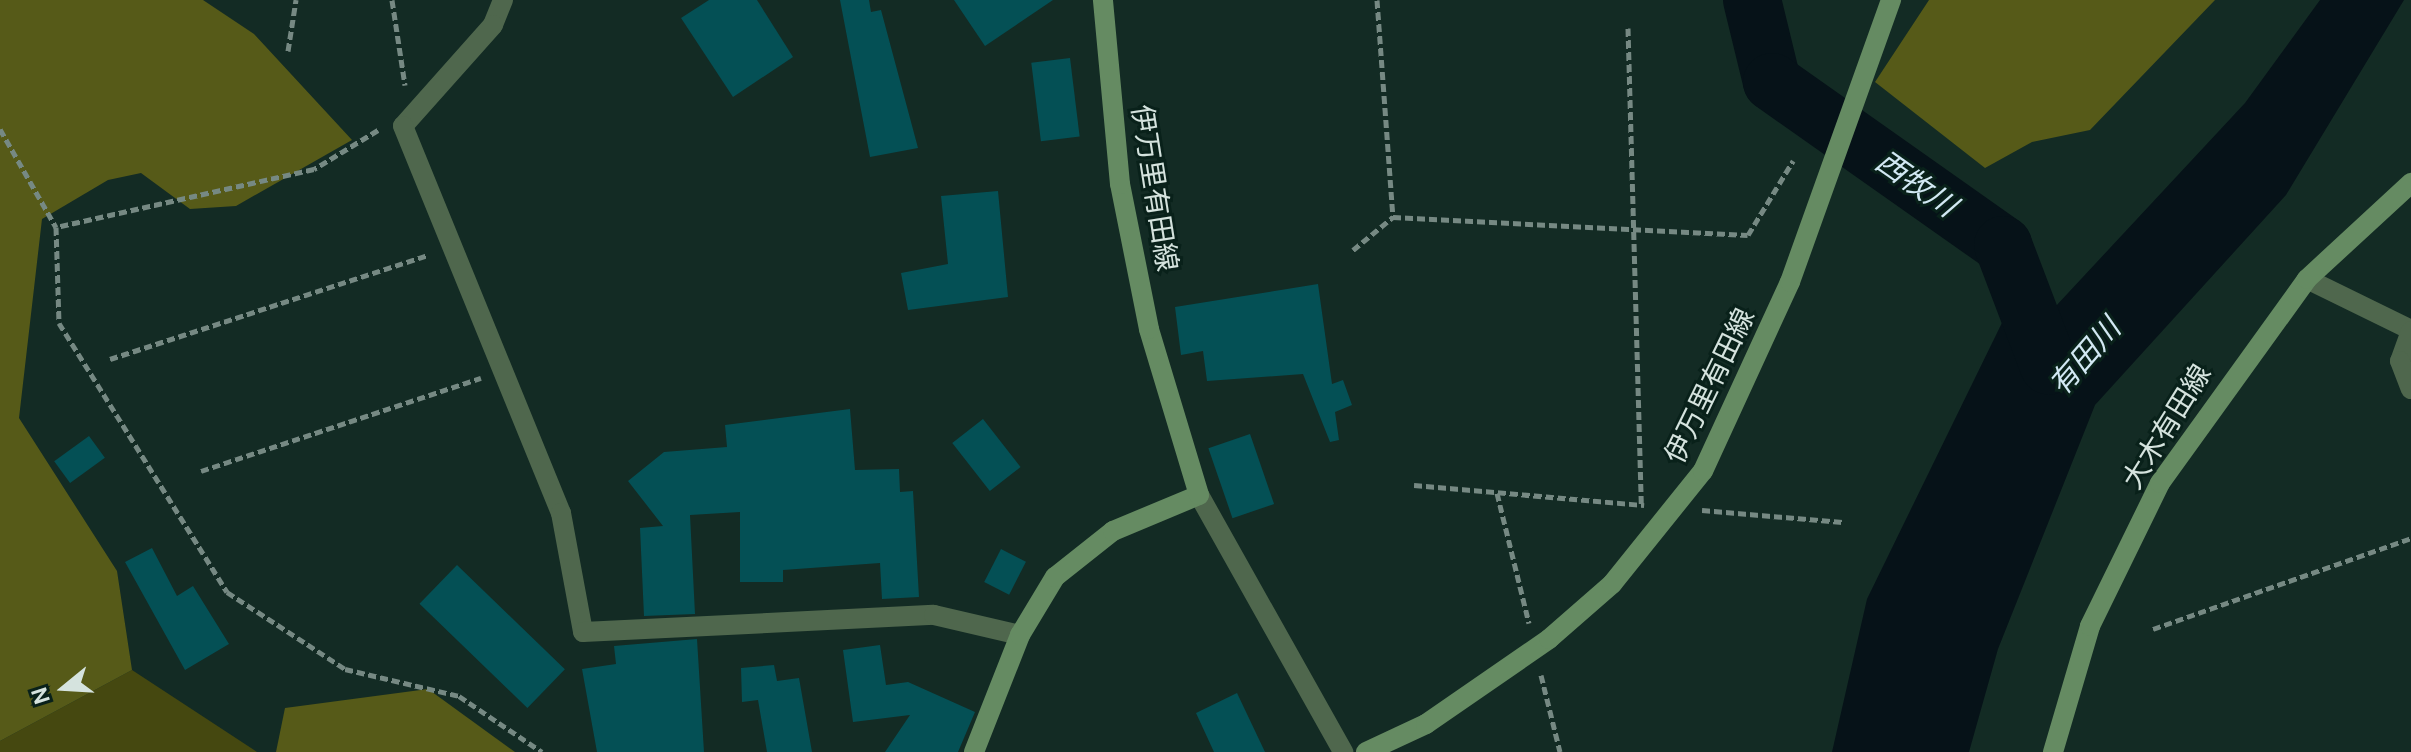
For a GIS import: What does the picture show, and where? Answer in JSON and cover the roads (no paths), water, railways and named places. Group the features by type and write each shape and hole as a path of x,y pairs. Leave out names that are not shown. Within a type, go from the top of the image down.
{"main road":[{"name":"伊万里有田線","path":"1103,0 1123,198 1149,329 1199,495"},
{"name":"伊万里有田線","path":"1366,752 1426,724 1549,639 1658,531 1703,471 1747,385 1827,179 1891,0"},
{"name":"大木有田線","path":"2053,752 2090,626 2160,483 2307,279 2411,183"},
{"path":"974,752 1020,635 1055,577 1113,531 1199,495"}],"street":[{"path":"503,0 493,25 403,126 561,513 583,632 934,615 1020,635"},
{"path":"2307,279 2411,330 2400,361 2411,389"},
{"path":"1199,495 1343,752"}],"water":[{"name":"有田川","path":"2320,0 2404,0 2286,195 2095,405 1998,649 1969,752 1832,752 1867,599 2018,290 2055,307 2245,103"}],"waterway":[{"name":"西牧川","path":"1752,0 1772,82 2003,245 2049,366"}]}
